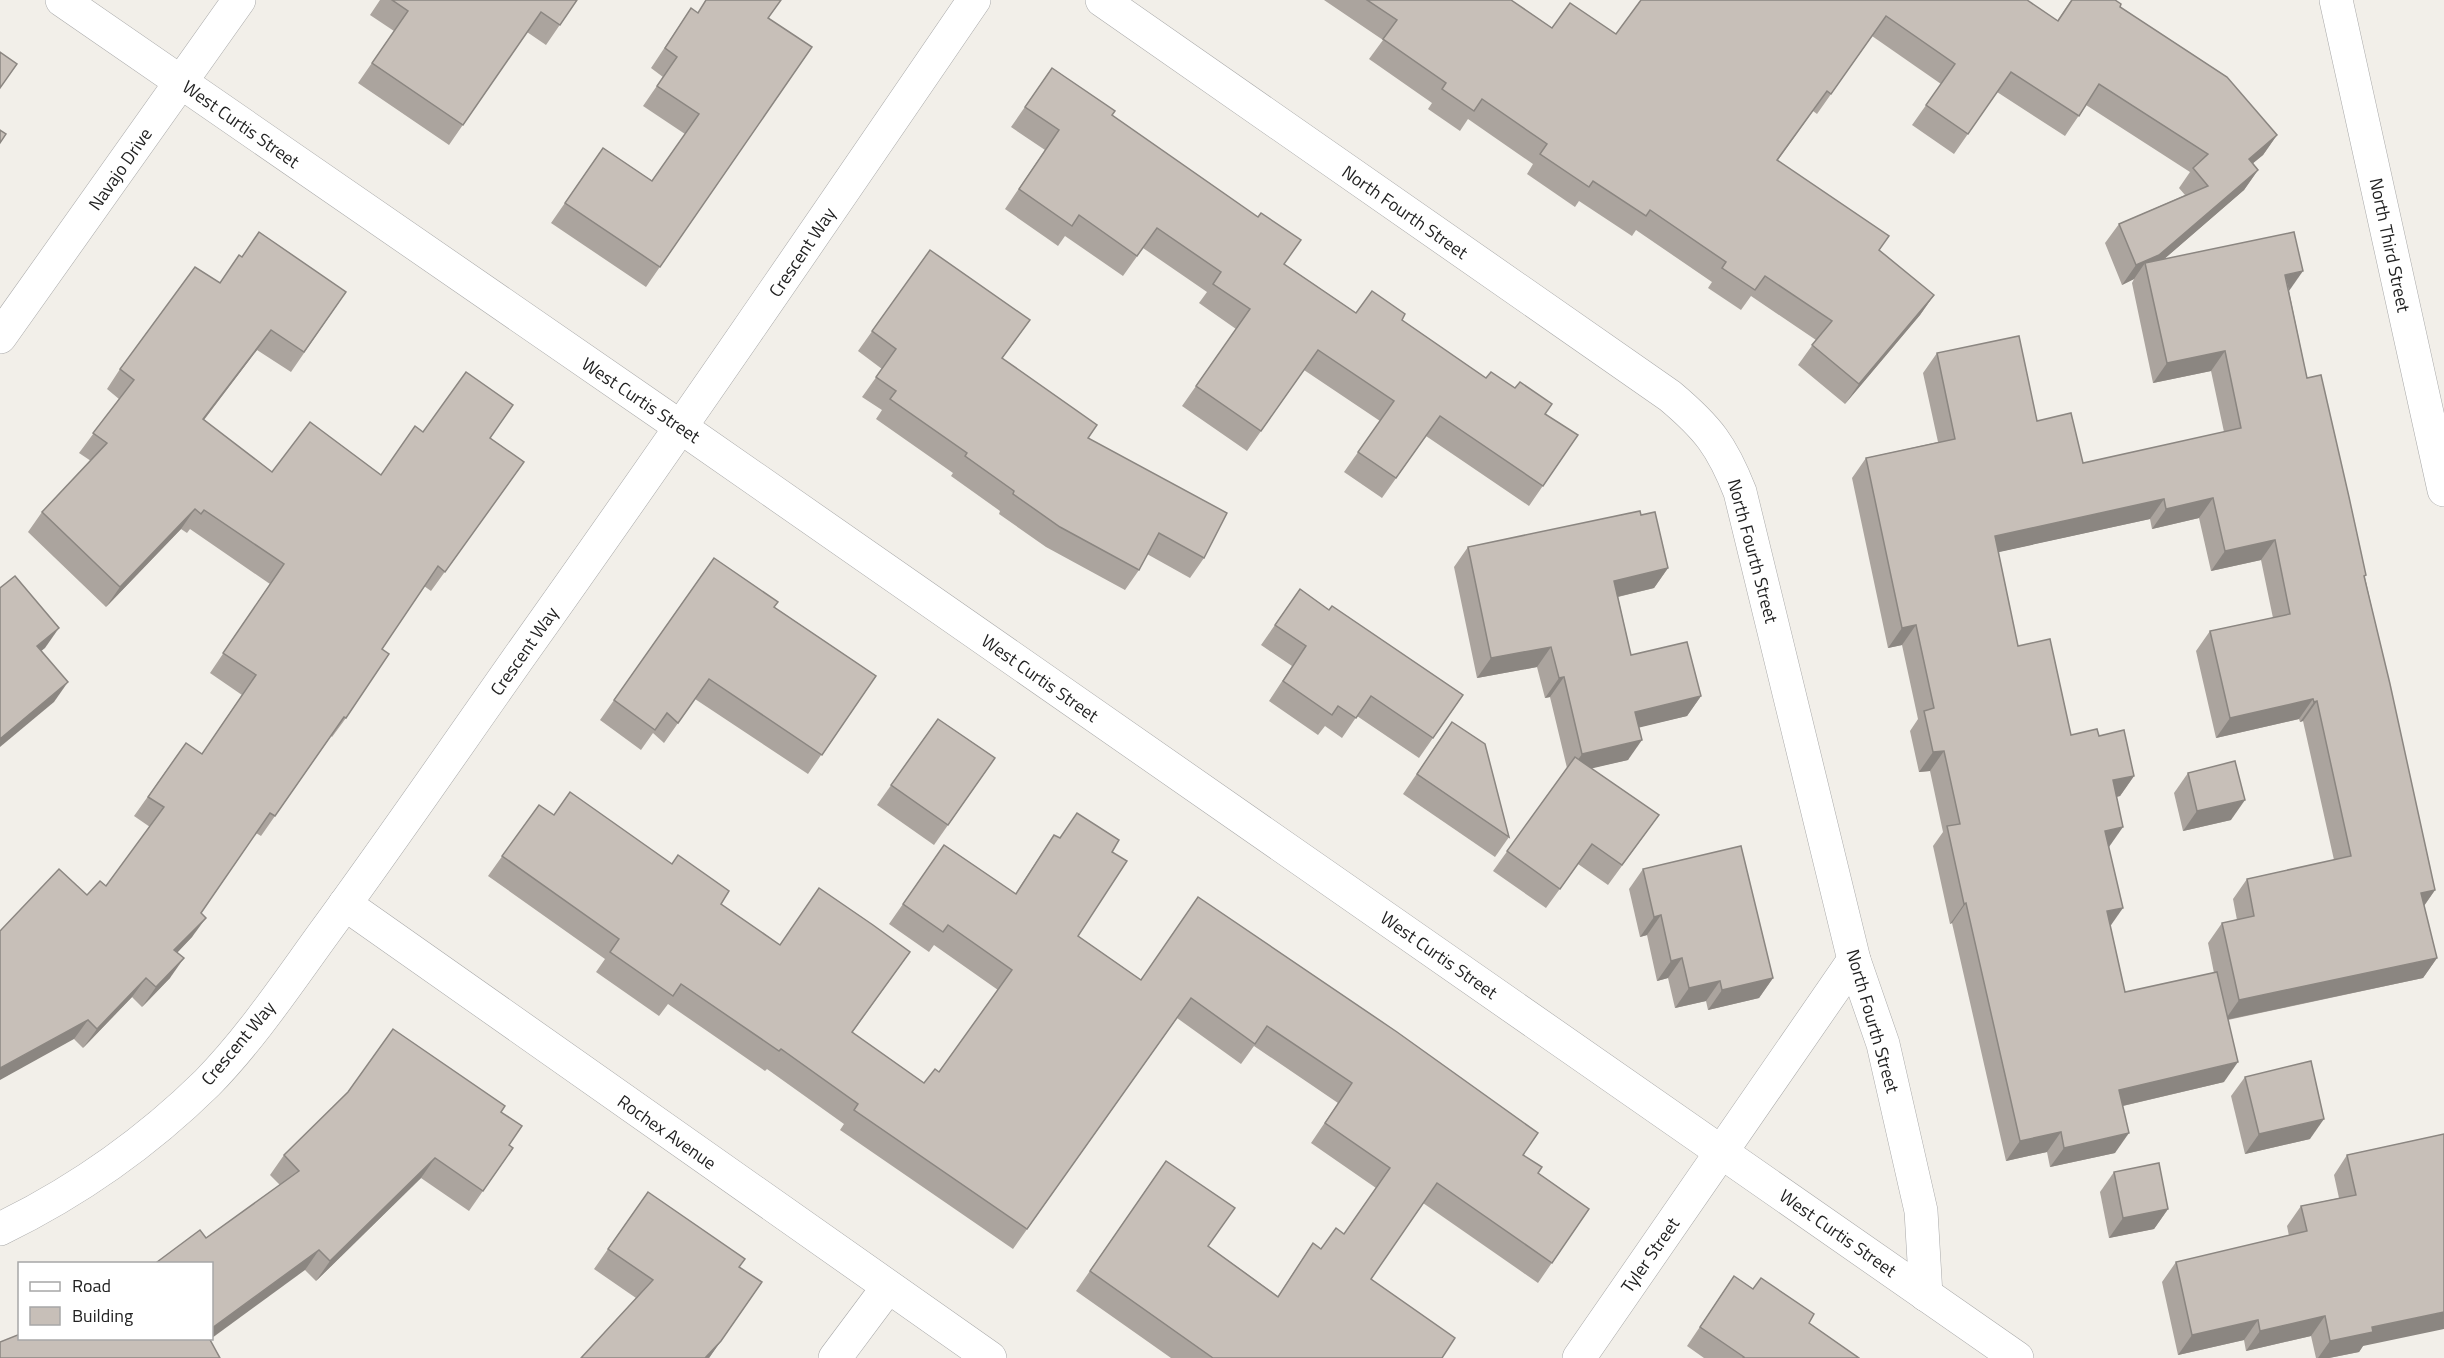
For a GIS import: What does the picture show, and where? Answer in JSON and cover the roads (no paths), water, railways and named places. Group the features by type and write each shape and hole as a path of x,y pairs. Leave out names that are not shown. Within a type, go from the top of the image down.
{"street":[{"name":"West Curtis Street","path":"62,0 682,428 2017,1358"},
{"name":"Navajo Drive","path":"0,337 239,0"},
{"name":"Crescent Way","path":"0,1229 55,1200 135,1146 209,1080 255,1028 682,428 974,0"},
{"name":"North Fourth Street","path":"1102,0 1670,396 1700,422 1716,441 1729,462 1740,492 1854,960 1883,1044 1921,1211 1926,1294"},
{"name":"North Third Street","path":"2336,0 2444,490"},
{"name":"Rochex Avenue","path":"345,904 990,1358"},
{"name":"Tyler Street","path":"1579,1358 1854,960"},
{"path":"835,1358 888,1287"}]}
